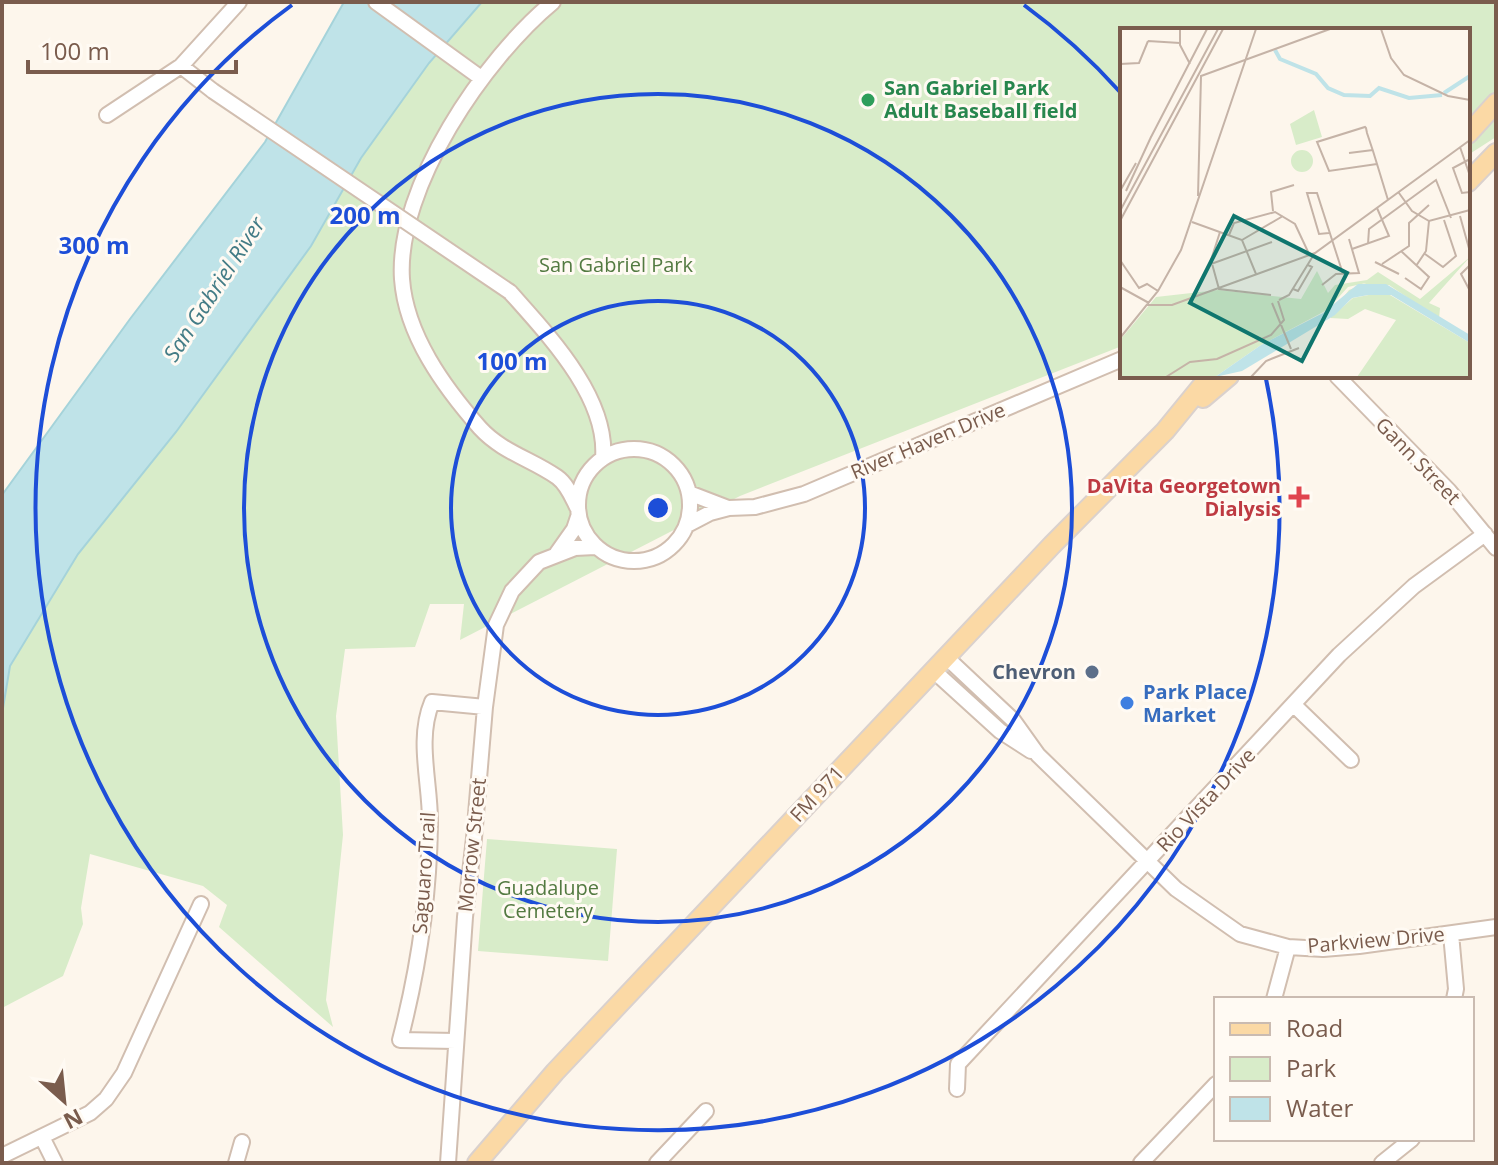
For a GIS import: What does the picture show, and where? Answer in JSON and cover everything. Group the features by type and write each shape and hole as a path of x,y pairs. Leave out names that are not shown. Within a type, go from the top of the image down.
{"main road":[{"path":"1470,132 1496,103"},
{"path":"1470,180 1496,153"},
{"name":"FM 971","path":"486,1159 555,1072 1165,431 1208,378"},
{"name":"FM 971","path":"1165,431 1227,378"}],"street":[{"path":"107,115 181,66 239,2"},
{"path":"376,2 481,78"},
{"path":"553,2 481,78 440,147 415,199 403,252 402,279 413,328 462,407 485,433 510,453 559,478 578,512 584,533 595,547 614,559 636,562 658,557 676,544 687,525 689,493 681,474 667,460 649,451 630,449 603,458 588,472 580,488 578,512"},
{"path":"181,66 213,91 510,292 554,342 581,382 603,430 603,458"},
{"name":"River Haven Drive","path":"687,525 710,513 729,508 755,507 804,494 1120,360"},
{"name":"Gann Street","path":"1339,378 1449,491 1496,548"},
{"path":"603,430 630,449"},
{"path":"559,478 588,472"},
{"name":"River Haven Drive","path":"689,493 729,508"},
{"name":"Morrow Street","path":"557,553 574,529 578,512"},
{"name":"Rio Vista Drive","path":"957,1089 958,1064 1294,705 1381,614 1485,534"},
{"name":"Morrow Street","path":"448,1163 485,707 496,625 512,591 539,562 575,548 595,547"},
{"name":"Parkview Drive","path":"940,664 1013,720 1038,755 1176,889 1240,934 1288,947 1359,946 1496,927"},
{"name":"Saguaro Trail","path":"456,1041 400,1040 422,923 430,825 425,740 427,716 432,702 485,707"},
{"path":"1294,705 1351,760"},
{"path":"2,1156 90,1113 106,1099 124,1073 201,904"},
{"path":"1451,934 1457,996"},
{"path":"1275,997 1288,947"},
{"path":"1141,1163 1214,1086"},
{"path":"657,1163 706,1111"},
{"path":"42,1137 55,1163"},
{"path":"1380,1163 1393,1141"},
{"path":"1380,1163 1409,1141"},
{"path":"236,1163 242,1142"}],"green space":[{"name":"San Gabriel Park","path":"482,2 1496,2 1496,137 1470,154 1470,28 1120,28 1120,347 740,496 460,640 464,604 430,604 415,647 345,649 336,716 343,835 326,1000 333,1027 219,927 227,905 203,886 90,854 81,908 83,924 63,976 2,1008 2,714 10,666 78,554 176,432 311,246 361,158 429,63"},
{"name":"Guadalupe Cemetery","path":"487,839 617,849 608,961 478,951"}],"water":[{"name":"San Gabriel River","path":"344,2 482,2 429,63 361,158 311,246 176,432 78,554 10,666 2,714 2,495 130,319 265,142"}],"place":[{"name":"San Gabriel Park Adult Baseball field","path":"868,100"},
{"name":"DaVita Georgetown Dialysis","path":"1299,497"},
{"name":"Chevron","path":"1092,672"},
{"name":"Park Place Market","path":"1127,703"}]}
